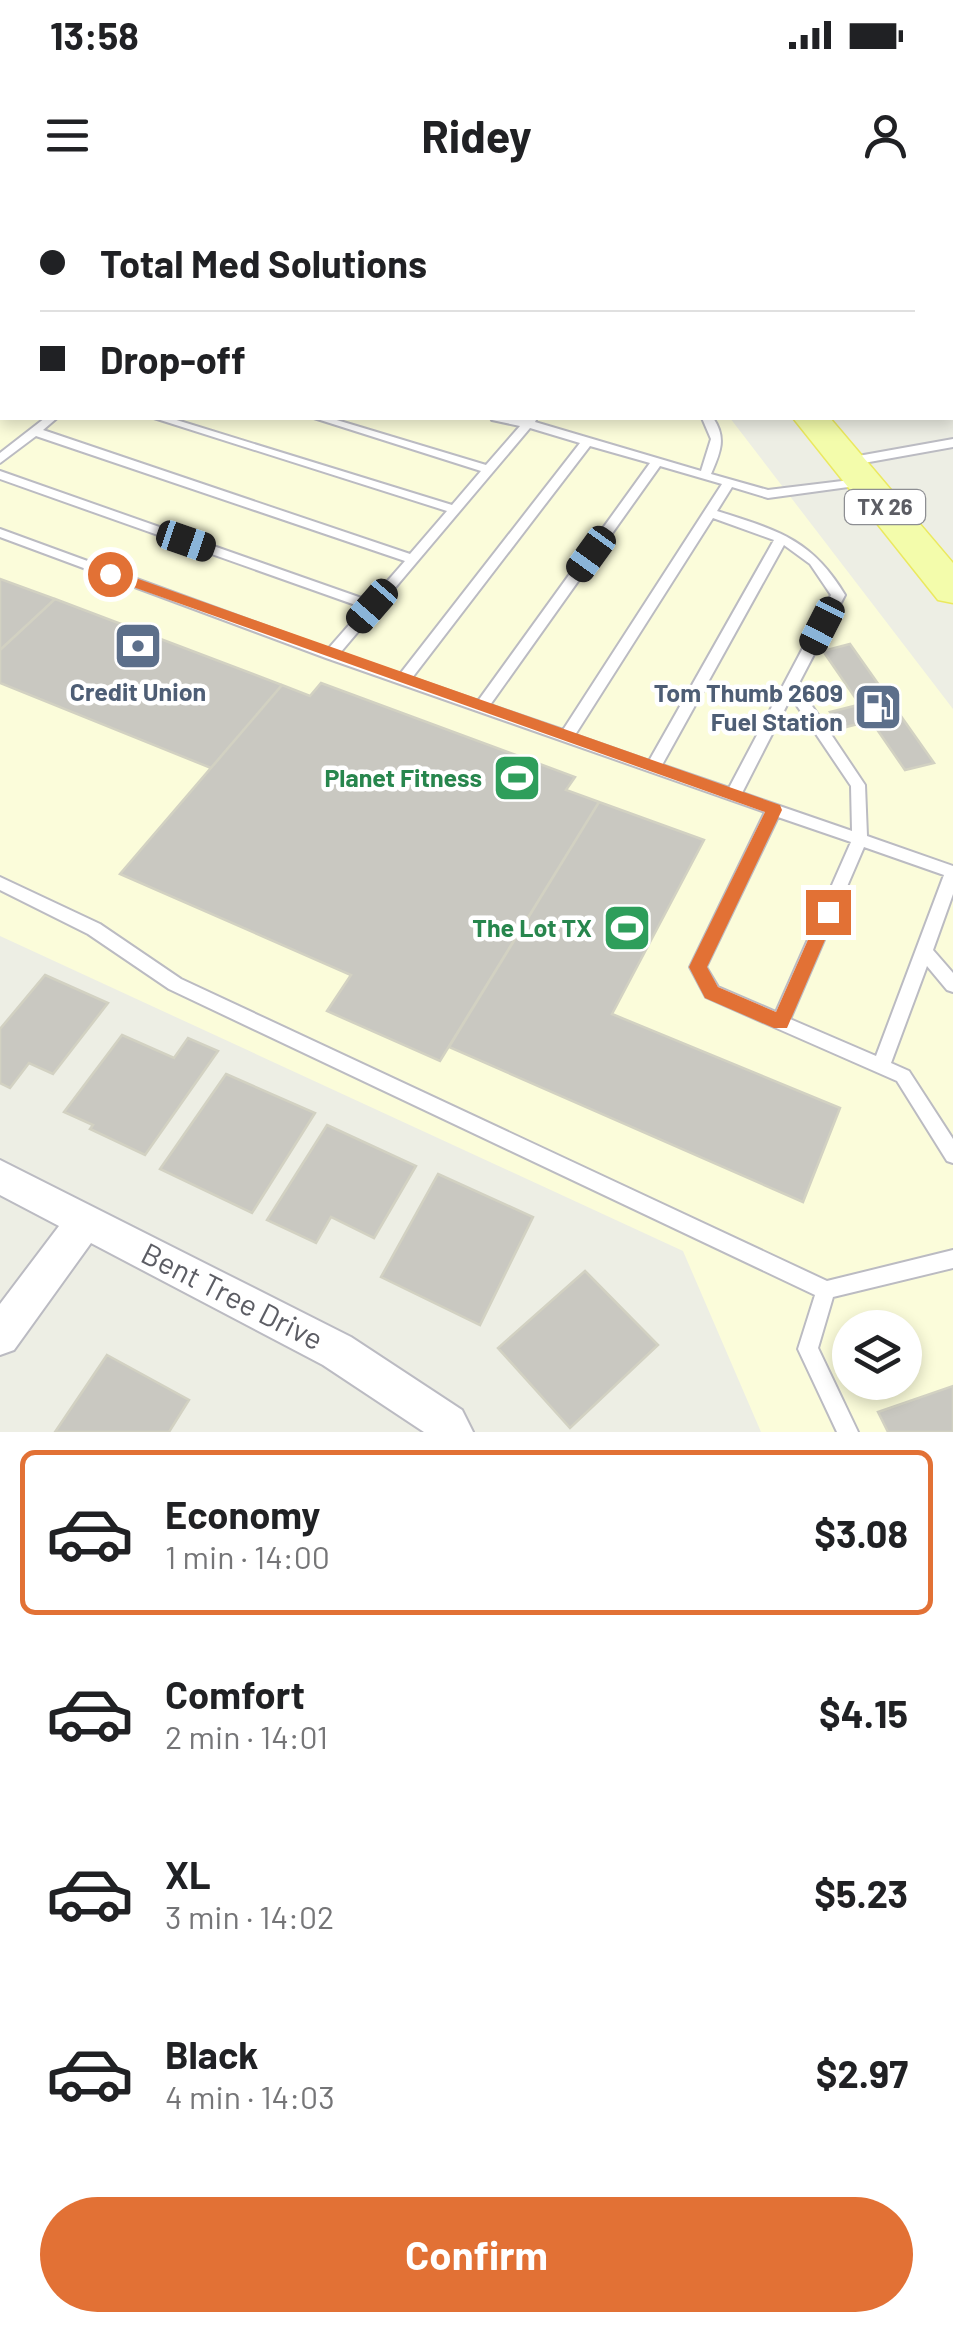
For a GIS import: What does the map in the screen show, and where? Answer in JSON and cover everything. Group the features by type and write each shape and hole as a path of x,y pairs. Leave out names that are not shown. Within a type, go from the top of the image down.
{"main road":[{"name":"TX 26","path":"813,420 953,590"}],"street":[{"name":"Bent Tree Drive","path":"0,1178 337,1351 448,1424 453,1432"},
{"path":"0,1336 85,1221"}],"lane":[{"path":"0,460 48,420"},
{"path":"166,420 454,510"},
{"path":"326,420 489,470"},
{"path":"704,476 718,444 716,428 710,420"},
{"path":"331,655 530,421 768,494 951,445"},
{"path":"34,431 413,559"},
{"path":"403,680 588,441"},
{"path":"482,708 657,462"},
{"path":"0,475 372,606"},
{"path":"566,737 729,483"},
{"path":"709,513 804,548 838,595 733,795"},
{"path":"0,533 331,655 953,872 881,1067"},
{"path":"653,767 782,537"},
{"path":"780,1022 860,839 858,785 791,686"},
{"path":"774,810 698,967 712,992 903,1076 953,1154"},
{"path":"0,883 94,929 175,984 826,1290 953,1259"},
{"path":"924,951 953,985"},
{"path":"826,1290 808,1349 848,1432"}],"shaded area":[{"path":"0,420 732,420 953,709 953,1432 761,1432 683,1251 0,936"}],"building":[{"path":"0,579 55,599 0,650"},
{"path":"55,599 282,685 211,768 0,683 0,650"},
{"name":"Tom Thumb 2609 Fuel Station","path":"850,644 934,763 905,770 823,651"},
{"path":"321,683 575,777 566,790 599,802 440,1061 327,1011 351,975 120,874 282,685 310,696"},
{"path":"866,703 878,719 842,728 830,712"},
{"path":"599,802 704,840 612,1014 840,1108 803,1202 449,1047"},
{"path":"45,975 108,1003 53,1074 29,1063 10,1088 0,1083 0,1029"},
{"path":"122,1035 174,1058 188,1038 218,1051 145,1155 64,1112"},
{"path":"226,1074 315,1113 252,1213 160,1169"},
{"path":"327,1125 416,1166 374,1238 331,1217 316,1243 267,1220"},
{"path":"438,1174 533,1217 480,1325 381,1277"},
{"path":"585,1271 658,1345 570,1428 498,1348"},
{"path":"107,1355 189,1400 169,1432 55,1432"},
{"path":"953,1386 953,1432 888,1432 878,1412 922,1400"}],"place":[{"name":"Credit Union","path":"138,646"},
{"name":"Tom Thumb 2609 Fuel Station","path":"878,707"},
{"name":"Planet Fitness","path":"517,778"},
{"name":"The Lot TX","path":"627,928"}],"route":[{"path":"110,574 774,810 698,967 712,992 780,1022 828,912"}]}
